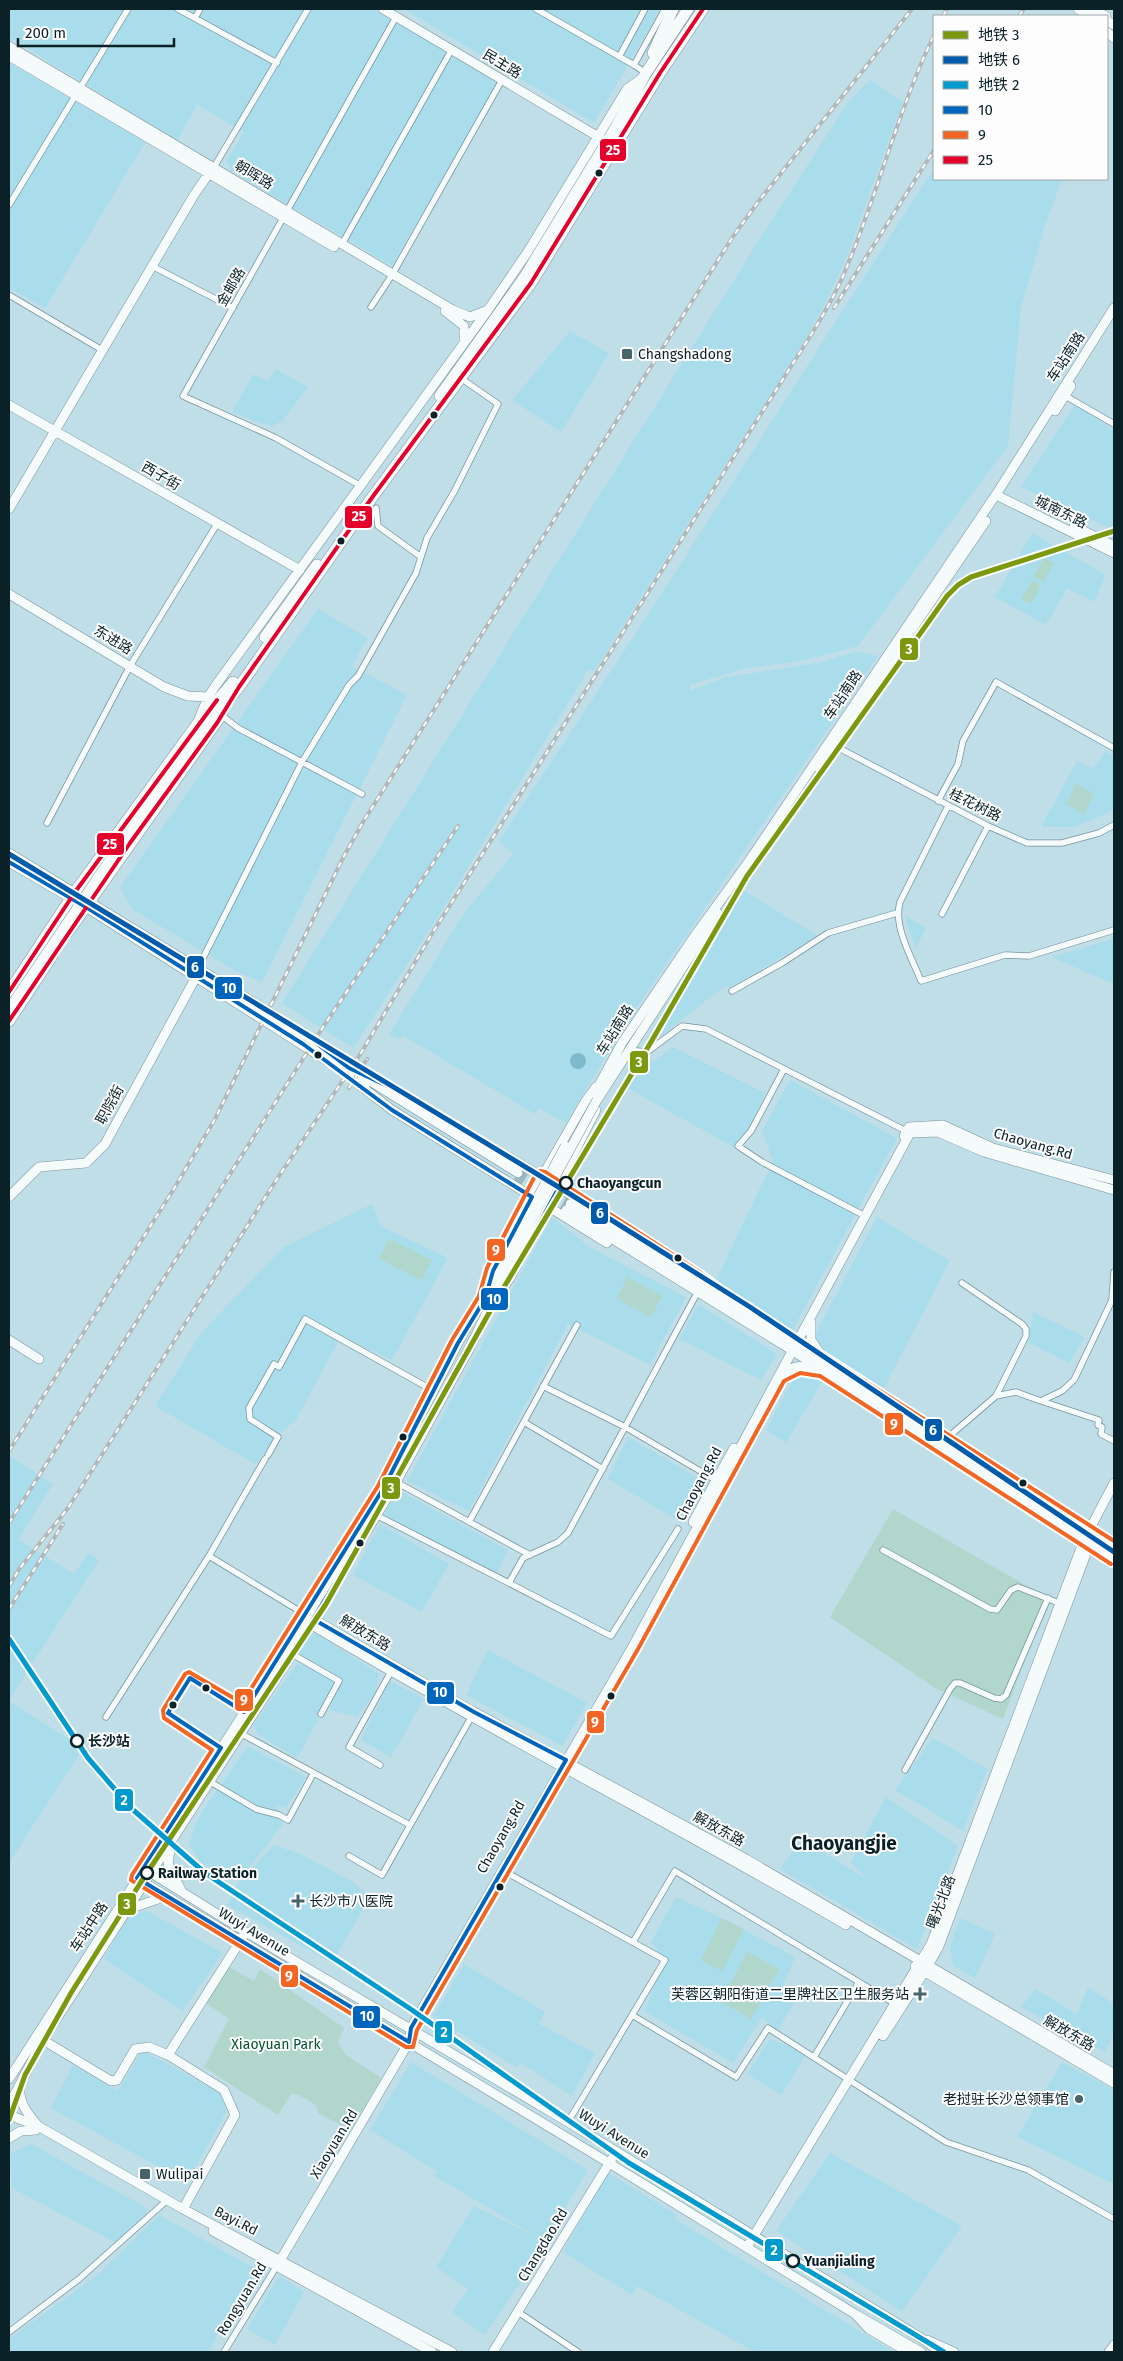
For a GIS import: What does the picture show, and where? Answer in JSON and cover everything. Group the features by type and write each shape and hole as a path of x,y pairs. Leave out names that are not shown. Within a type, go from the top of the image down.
{"highway":[{"path":"9,1010 100,874 519,285 602,137 645,75 673,9"},
{"path":"655,55 688,9"},
{"path":"9,992 72,895 198,723 236,685 462,380 531,283 660,73 703,9"},
{"path":"9,1021 214,716"},
{"path":"9,999 96,871 214,716"}],"main road":[{"name":"民主路","path":"383,9 394,13 602,137"},
{"path":"1076,9 1088,15"},
{"path":"1092,9 1105,15"},
{"name":"民主路","path":"394,13 502,80 602,137"},
{"name":"朝晖路","path":"9,46 77,92"},
{"name":"朝晖路","path":"9,56 77,92 287,215 452,315 464,326 464,343"},
{"path":"198,723 208,697 488,310 602,137"},
{"path":"9,509 152,266 211,171"},
{"name":"朝晖路","path":"287,215 342,244 391,277 453,310 470,317 488,310"},
{"name":"车站南路","path":"500,1277 605,1081 628,1050 713,920 833,745 1000,494 1114,308"},
{"name":"车站南路","path":"1062,394 1114,318"},
{"name":"西子街","path":"9,405 300,570"},
{"name":"车站南路","path":"605,1081 622,1043 1000,494"},
{"name":"城南东路","path":"1000,494 1114,546"},
{"name":"城南东路","path":"1000,494 1114,553"},
{"name":"东进路","path":"9,594 164,687 188,696 208,697"},
{"path":"9,854 72,895"},
{"path":"9,862 88,904 197,972 346,1070 517,1175"},
{"name":"职院街","path":"9,1197 39,1167 86,1163 105,1144 197,972"},
{"path":"346,1070 398,1091 542,1177 698,1278 720,1300"},
{"path":"346,1070 392,1110 548,1207 696,1295 720,1300"},
{"path":"488,1301 493,1272 542,1177 585,1102 605,1081"},
{"path":"488,1301 510,1278 548,1207 605,1081"},
{"name":"Chaoyang.Rd","path":"718,1481 779,1377 793,1347 812,1316 908,1132 938,1132 1009,1160 1113,1186"},
{"path":"568,1207 793,1347 1114,1559"},
{"name":"Chaoyang.Rd","path":"406,2040 410,2027 563,1762 633,1646 718,1481 864,1216"},
{"name":"车站中路","path":"146,1870 172,1838 206,1779 240,1733 292,1654 383,1489 434,1391 488,1301 500,1277"},
{"name":"车站中路","path":"9,2079 103,1938 376,1515 469,1349 488,1301"},
{"path":"812,1316 811,1340 825,1368"},
{"path":"9,1340 39,1359"},
{"path":"779,1377 794,1366 825,1368 946,1439 1114,1548"},
{"path":"1090,1532 1114,1483"},
{"path":"1090,1532 1114,1496"},
{"name":"曙光北路","path":"749,2249 923,1967 952,1912 1090,1532"},
{"name":"曙光北路","path":"923,1967 1059,1603 1087,1542"},
{"name":"解放东路","path":"310,1619 392,1669 472,1714 746,1859 1114,2083"},
{"name":"Chaoyang.Rd","path":"410,2027 563,1762"},
{"path":"172,1838 168,1864 184,1894"},
{"name":"Wuyi Avenue","path":"146,1870 244,1936 406,2040 916,2351"},
{"name":"车站中路","path":"9,2105 43,2040 103,1938 126,1910 140,1880"},
{"name":"Wuyi Avenue","path":"140,1880 410,2027 921,2338 940,2352"},
{"path":"126,1910 161,1898 174,1900"},
{"path":"168,2056 244,1936"},
{"name":"解放东路","path":"923,1967 1114,2074"},
{"path":"43,2040 111,2081 117,2080 135,2049 149,2047 168,2056 224,2090 235,2115 183,2209"},
{"name":"Xiaoyuan.Rd","path":"279,2263 406,2040"},
{"path":"9,2138 21,2131 37,2128 24,2110 19,2094 20,2081"},
{"name":"Bayi.Rd","path":"9,2115 37,2128 183,2209 432,2352"},
{"name":"Bayi.Rd","path":"9,2121 37,2128 164,2203 452,2352"},
{"name":"Changdao.Rd","path":"494,2352 616,2152"},
{"path":"921,2338 954,2352"},
{"path":"1109,2352 1114,2344"}],"street":[{"path":"9,205 128,9"},
{"path":"178,9 277,63"},
{"path":"195,18 200,9"},
{"path":"211,171 308,9"},
{"path":"536,9 634,65 645,75"},
{"path":"619,57 645,9"},
{"path":"634,65 664,9"},
{"name":"金邮路","path":"361,486 276,438 184,396 287,215 394,13"},
{"path":"342,244 452,50"},
{"path":"371,308 391,277 502,80"},
{"path":"152,266 233,308"},
{"path":"9,295 102,350"},
{"path":"197,972 302,762 349,685 358,676 416,573 427,538 454,492 498,404 462,380"},
{"path":"1062,394 1114,424"},
{"path":"376,508 378,526 421,557"},
{"path":"47,823 130,666 217,524"},
{"path":"938,801 958,764 963,742 996,682 1114,748"},
{"path":"214,716 362,794"},
{"name":"桂花树路","path":"833,745 938,801 1027,843 1062,843 1099,833 1114,825"},
{"path":"948,806 900,902 897,912 904,938 921,981 1005,955 1029,956 1114,930"},
{"path":"942,914 988,826"},
{"path":"732,991 782,963 828,933 897,912"},
{"path":"628,1050 647,1052 682,1026 706,1029 908,1132"},
{"path":"784,1070 751,1131 738,1146 762,1162 864,1216"},
{"path":"1041,1401 1062,1391 1074,1380 1112,1300 1114,1272"},
{"path":"946,1439 996,1396 1026,1336 1026,1329 1022,1324 962,1283"},
{"path":"509,1583 523,1558 558,1542 568,1533 696,1295"},
{"path":"106,1717 209,1556 278,1437 250,1419 249,1408 274,1364 278,1367 305,1320 434,1391"},
{"path":"469,1522 577,1325"},
{"path":"543,1386 625,1427 718,1481"},
{"path":"996,1396 1016,1392 1099,1420 1098,1425 1102,1427 1101,1434 1114,1441"},
{"path":"524,1422 603,1470"},
{"path":"396,1482 530,1555"},
{"path":"376,1515 611,1636 678,1529"},
{"path":"883,1550 990,1609 997,1610 1011,1590 1018,1587 1059,1603"},
{"path":"209,1556 310,1619"},
{"path":"905,1770 955,1683 960,1683 994,1698 1001,1699 1006,1695 1048,1598"},
{"path":"292,1654 339,1682 320,1714"},
{"path":"380,1764 349,1747 392,1669"},
{"path":"349,1856 382,1875 472,1714"},
{"path":"240,1733 410,1825"},
{"path":"206,1779 256,1808 288,1820 312,1776"},
{"path":"502,1870 665,1960 568,2122"},
{"path":"634,1942 675,1871 898,2006"},
{"path":"814,2058 859,1982"},
{"path":"632,2015 736,2077 768,2028 946,2142 1028,2170 1114,2219"},
{"path":"9,2332 80,2279 164,2203"},
{"name":"Rongyuan.Rd","path":"224,2352 279,2263"},
{"path":"518,2312 578,2352"}],"shaded area":[{"path":"9,9 373,9 499,81 392,266 231,171 226,161 244,132 197,105 177,141 9,37"},
{"path":"404,9 659,9 594,123"},
{"path":"9,63 145,142 45,308 9,288"},
{"path":"870,80 903,102 845,261 825,304 802,345 594,671 588,670 436,920 353,1048 282,1003 761,237 847,104"},
{"path":"933,170 933,180 1062,180 1045,226 1021,307 1008,446 858,646 805,660 743,669 690,685 690,691 723,678 822,662 858,651 878,656 624,1026 566,1123 539,1108 535,1114 404,1036 398,1039 389,1034 465,912 513,854 499,841 640,627"},
{"path":"570,331 609,353 561,432 512,400"},
{"path":"276,369 308,387 283,420 273,426 265,425 232,412 253,374 268,381"},
{"path":"1075,404 1114,430 1114,530 1021,487"},
{"path":"1032,533 1106,575 1094,602 1067,588 1046,625 995,597"},
{"path":"318,609 367,638 352,666 407,695 262,982 237,972 132,909 120,887"},
{"path":"1105,751 1114,756 1114,810 1075,827 1041,827 1077,761 1094,768"},
{"path":"745,891 818,936 729,988 726,985 639,1053 694,956 729,915"},
{"path":"904,915 926,928 916,948"},
{"path":"1114,939 1114,984 1051,957"},
{"path":"673,1047 765,1093 739,1150 620,1084 634,1059 654,1061"},
{"path":"578,1053 584,1055 586,1061 584,1067 578,1069 572,1067 570,1061 572,1055"},
{"path":"790,1080 897,1138 792,1331 716,1280 773,1161 762,1131"},
{"path":"372,1204 381,1226 448,1258 392,1360 341,1336 296,1420 279,1434 255,1464 155,1406 202,1332 284,1247"},
{"path":"552,1217 591,1248 686,1297 650,1365 568,1324 469,1511 407,1481"},
{"path":"877,1217 950,1261 883,1390 810,1344"},
{"path":"698,1304 777,1354 761,1380 680,1339"},
{"path":"1033,1312 1085,1337 1069,1363 1029,1343"},
{"path":"796,1373 822,1382 786,1443 766,1430"},
{"path":"628,1437 705,1482 682,1523 608,1479"},
{"path":"9,1456 53,1484 18,1539 74,1574 88,1553 99,1560 9,1700"},
{"path":"398,1490 508,1550 494,1579 381,1519"},
{"path":"380,1524 449,1564 422,1612 353,1575"},
{"path":"314,1632 379,1674 376,1691 357,1717 330,1710 337,1685 297,1758 260,1736 253,1726 297,1663 336,1680 295,1651"},
{"path":"488,1650 587,1703 562,1746 466,1695"},
{"path":"390,1681 424,1699 391,1757 361,1740"},
{"name":"长沙站","path":"9,1701 83,1748 9,1863"},
{"path":"933,1738 987,1769 963,1831 895,1790"},
{"path":"248,1746 306,1777 286,1808 276,1804 283,1824 244,1874 231,1881 201,1863 189,1845 195,1825 206,1806"},
{"path":"886,1797 958,1846 917,1949 780,1869 802,1839 868,1880 851,1862"},
{"name":"长沙市八医院","path":"274,1845 300,1854 353,1882 370,1898 332,1963 227,1905 239,1882"},
{"path":"676,1897 722,1918 795,1957 782,1988 799,1994 776,2034 762,2017 733,2063 644,2011 665,1960 651,1942"},
{"path":"147,1911 223,1953 182,2011 104,1959 128,1916"},
{"path":"960,1918 995,1934 975,1978 953,1965 950,1947"},
{"path":"464,1964 545,2012 539,2024 595,2053 572,2096 520,2062 517,2068 433,2016"},
{"path":"1088,1987 1114,2004 1114,2033 1105,2052 1021,2007 1035,1989 1077,2014"},
{"path":"770,2039 807,2053 781,2095 747,2074"},
{"path":"142,2050 222,2094 227,2101 226,2112 197,2165 185,2175 172,2174 51,2108 73,2065 118,2091"},
{"path":"411,2062 588,2170 517,2288 485,2335 452,2312 468,2289 436,2267 474,2206 537,2237 435,2176 437,2171 370,2130"},
{"path":"1062,2062 1114,2090 1114,2184 1017,2137"},
{"path":"31,2144 149,2209 118,2244 12,2188 11,2153"},
{"path":"830,2153 962,2226 902,2311 776,2231"},
{"path":"608,2173 677,2215 675,2219 894,2352 755,2352 637,2286 632,2295 563,2252"},
{"path":"159,2215 258,2270 214,2341 210,2352 9,2352 9,2339 98,2275"},
{"path":"279,2276 304,2292 275,2345 247,2329"}],"green space":[{"path":"1044,558 1054,563 1043,582 1033,576"},
{"path":"1032,580 1041,586 1031,604 1021,599"},
{"path":"1076,783 1094,794 1084,814 1066,804"},
{"path":"389,1239 432,1260 422,1280 379,1259"},
{"path":"627,1277 662,1296 651,1317 617,1299"},
{"path":"893,1509 1048,1598 1003,1719 935,1688 830,1617"},
{"path":"722,1918 744,1929 722,1971 701,1960"},
{"path":"747,1952 779,1969 751,2019 721,2002"},
{"name":"Xiaoyuan Park","path":"224,1964 254,1981 260,1969 344,2028 338,2042 346,2055 381,2078 351,2130 319,2114 316,2105 297,2094 291,2094 278,2115 204,2067 229,2019 202,2000"}],"tunnel":[{"path":"518,1173 570,1204"},
{"path":"515,1178 566,1210"}],"railway":[{"path":"9,1451 175,1187 215,1119 344,856 363,822 734,235 758,202 912,9"},
{"path":"944,15 947,9"},
{"path":"1020,15 1024,9"},
{"path":"9,1586 20,1568 68,1508 277,1179 361,1053 433,932 820,320 848,264 910,91 933,37"},
{"path":"834,308 933,152"},
{"path":"9,1523 325,1024 458,826"},
{"path":"349,1088 367,1059"},
{"path":"9,1609 63,1524"}],"metro line":[{"name":"3","path":"9,2120 25,2075 71,1993 141,1882 326,1604 498,1297 651,1042 747,876 947,596 958,585 971,577 1114,531"},
{"name":"6","path":"9,854 570,1194 750,1307 1114,1552"},
{"name":"2","path":"9,1639 88,1758 131,1808 205,1873 412,2010 629,2163 944,2352"}],"transit line":[{"name":"25","path":"9,1021 130,843 217,723 239,687 371,499 531,283 660,73 703,9"},
{"name":"25","path":"9,992 75,892 217,700"},
{"name":"10","path":"9,853 308,1037 349,1068 398,1091 559,1187 510,1278 492,1302 469,1349 390,1493 313,1619 474,1712 566,1760 411,2028 409,2042 137,1878 221,1748 168,1713 190,1678 244,1712 383,1489 458,1343 485,1299 493,1271 532,1197 392,1110 303,1044 86,907 9,862"},
{"name":"9","path":"1111,1564 820,1376 800,1373 784,1381 638,1649 417,2030 413,2047 406,2047 131,1880 132,1875 212,1750 164,1718 163,1710 185,1674 189,1672 242,1703 378,1486 452,1340 479,1296 487,1268 536,1174 540,1171 545,1172 701,1273 724,1291 1114,1541"}],"place":[{"name":"Changshadong","path":"627,354"},
{"name":"Chaoyangcun","path":"566,1183"},
{"name":"长沙站","path":"77,1741"},
{"name":"Railway Station","path":"147,1873"},
{"name":"长沙市八医院","path":"298,1901"},
{"name":"芙蓉区朝阳街道二里牌社区卫生服务站","path":"920,1994"},
{"name":"老挝驻长沙总领事馆","path":"1079,2099"},
{"name":"Wulipai","path":"145,2174"},
{"name":"Yuanjialing","path":"793,2261"}],"district":[{"name":"Chaoyangjie","path":"844,1843"}]}
